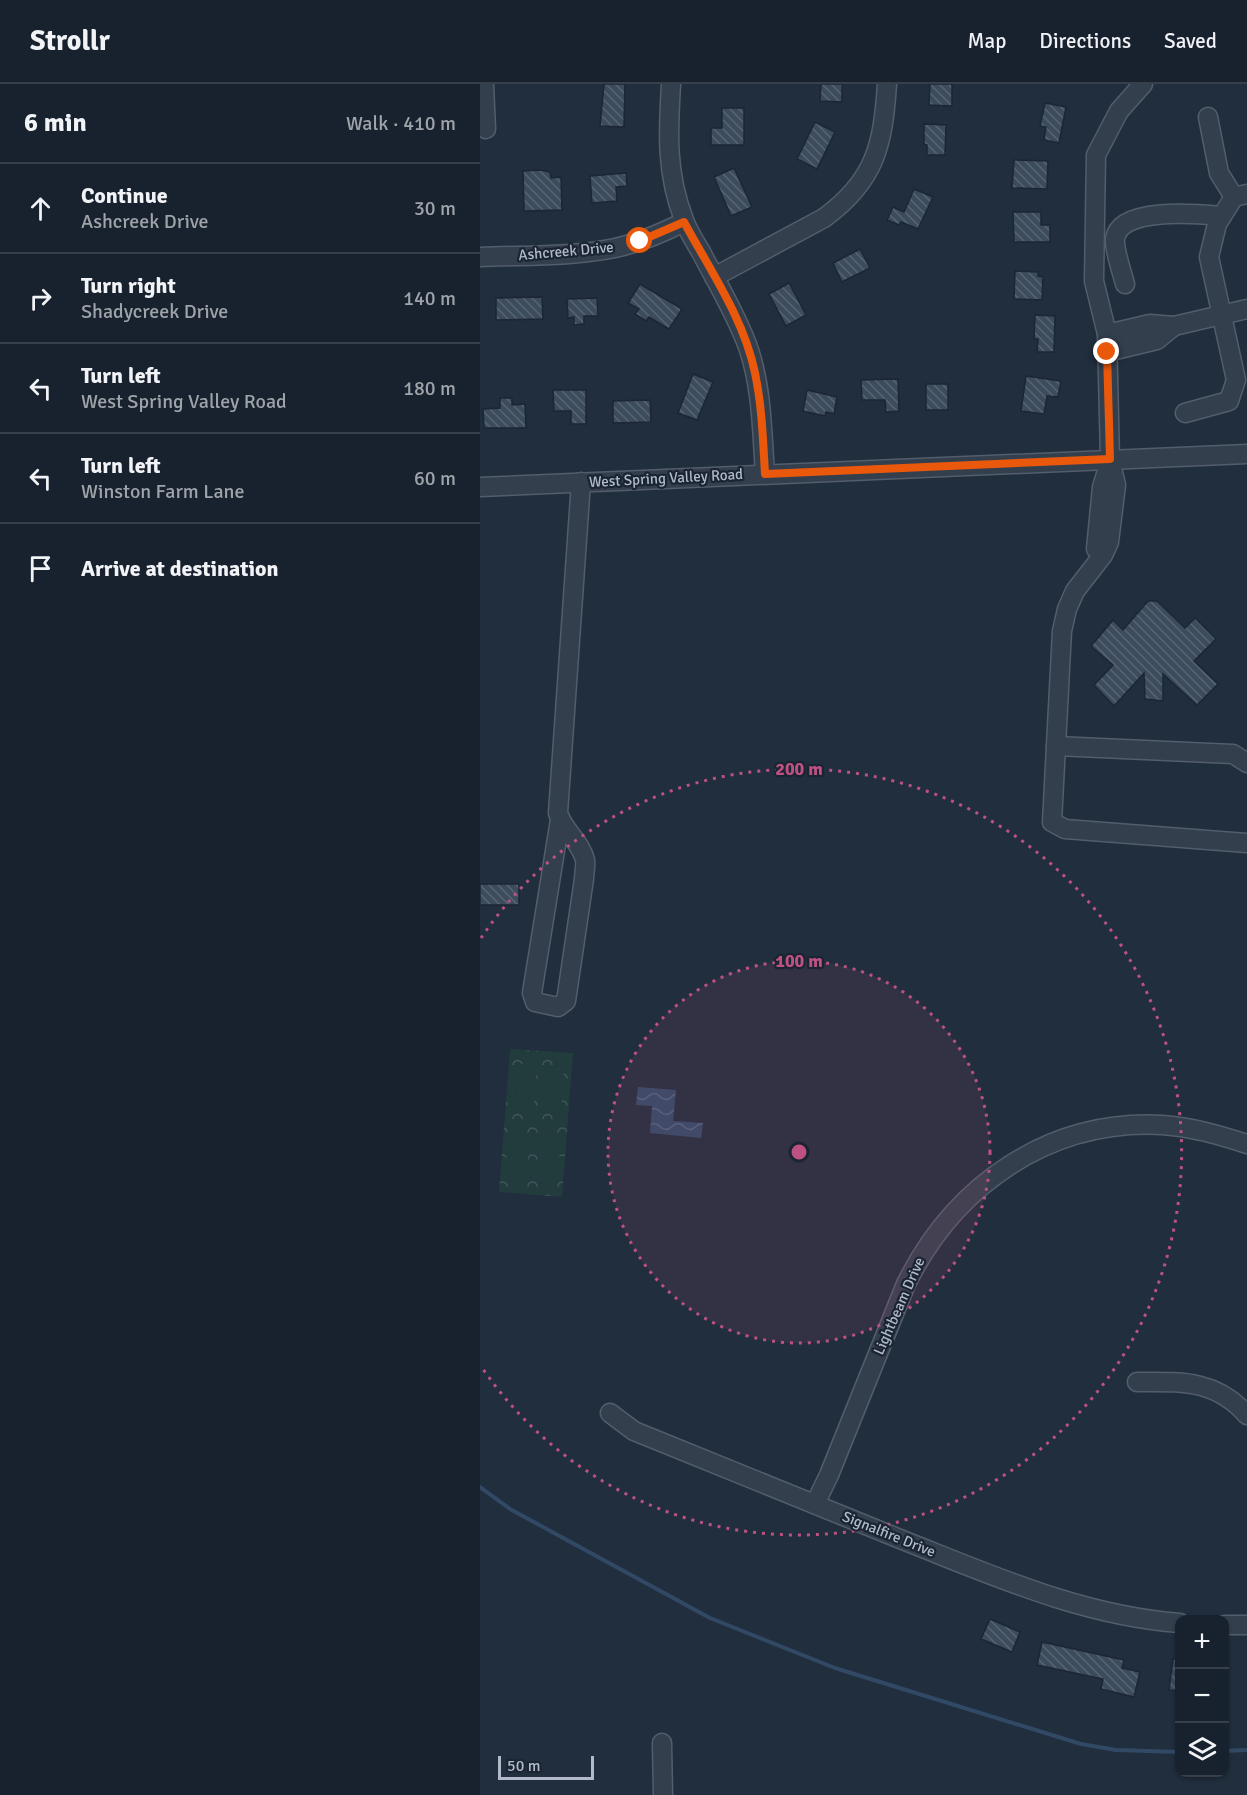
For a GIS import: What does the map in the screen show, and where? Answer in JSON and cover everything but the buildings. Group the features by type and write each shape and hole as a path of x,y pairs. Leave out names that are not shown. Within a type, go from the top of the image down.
{"street":[{"path":"484,84 486,129"},
{"path":"671,84 668,145 670,167 684,222 740,327 755,372 761,407 765,474"},
{"path":"714,277 825,218 856,189 868,172 882,138 887,84"},
{"path":"1143,84 1119,111 1096,155 1094,281 1107,343 1110,459 1116,484 1109,542 1103,555 1075,591 1067,609 1062,631 1052,822 1065,829 1247,843"},
{"path":"1185,413 1229,401 1236,380 1209,257 1217,224 1241,196 1218,173 1208,117"},
{"path":"1125,284 1115,239 1122,226 1142,217 1182,212 1222,216"},
{"name":"Ashcreek Drive","path":"480,257 584,253 616,248 640,241 684,222"},
{"path":"1107,343 1157,340 1174,326 1221,313 1247,309"},
{"name":"West Spring Valley Road","path":"480,486 1247,454"},
{"path":"560,820 532,993 535,1002 558,1007 566,1001 585,861 558,813 581,482"},
{"path":"1056,746 1233,754 1247,763"},
{"name":"Lightbeam Drive","path":"815,1504 830,1475 917,1261 946,1220 986,1182 1018,1160 1055,1143 1087,1132 1112,1127 1146,1125 1186,1128 1247,1144"},
{"path":"1137,1382 1185,1382 1200,1385 1228,1397 1247,1415"},
{"name":"Signalfire Drive","path":"610,1413 634,1431 978,1570 1066,1602 1105,1612 1175,1623"},
{"path":"1229,1625 1247,1625"},
{"path":"662,1743 663,1795"}],"green space":[{"path":"510,1049 573,1053 562,1197 499,1192"},
{"path":"515,1064 537,1065 533,1111 511,1109"},
{"path":"544,1066 564,1067 561,1113 540,1112"},
{"path":"508,1134 530,1136 526,1181 505,1180"},
{"path":"540,1137 561,1138 557,1184 536,1183"}],"water":[{"path":"638,1087 676,1090 673,1121 703,1123 701,1138 650,1133 652,1106 636,1105"}],"waterway":[{"path":"480,1487 510,1509 710,1618 835,1668 1081,1744 1116,1750 1175,1752"},
{"path":"1229,1751 1247,1750"}],"route":[{"path":"640,241 684,222 714,277 740,327 755,372 761,407 765,474 1110,459 1107,352"}]}
